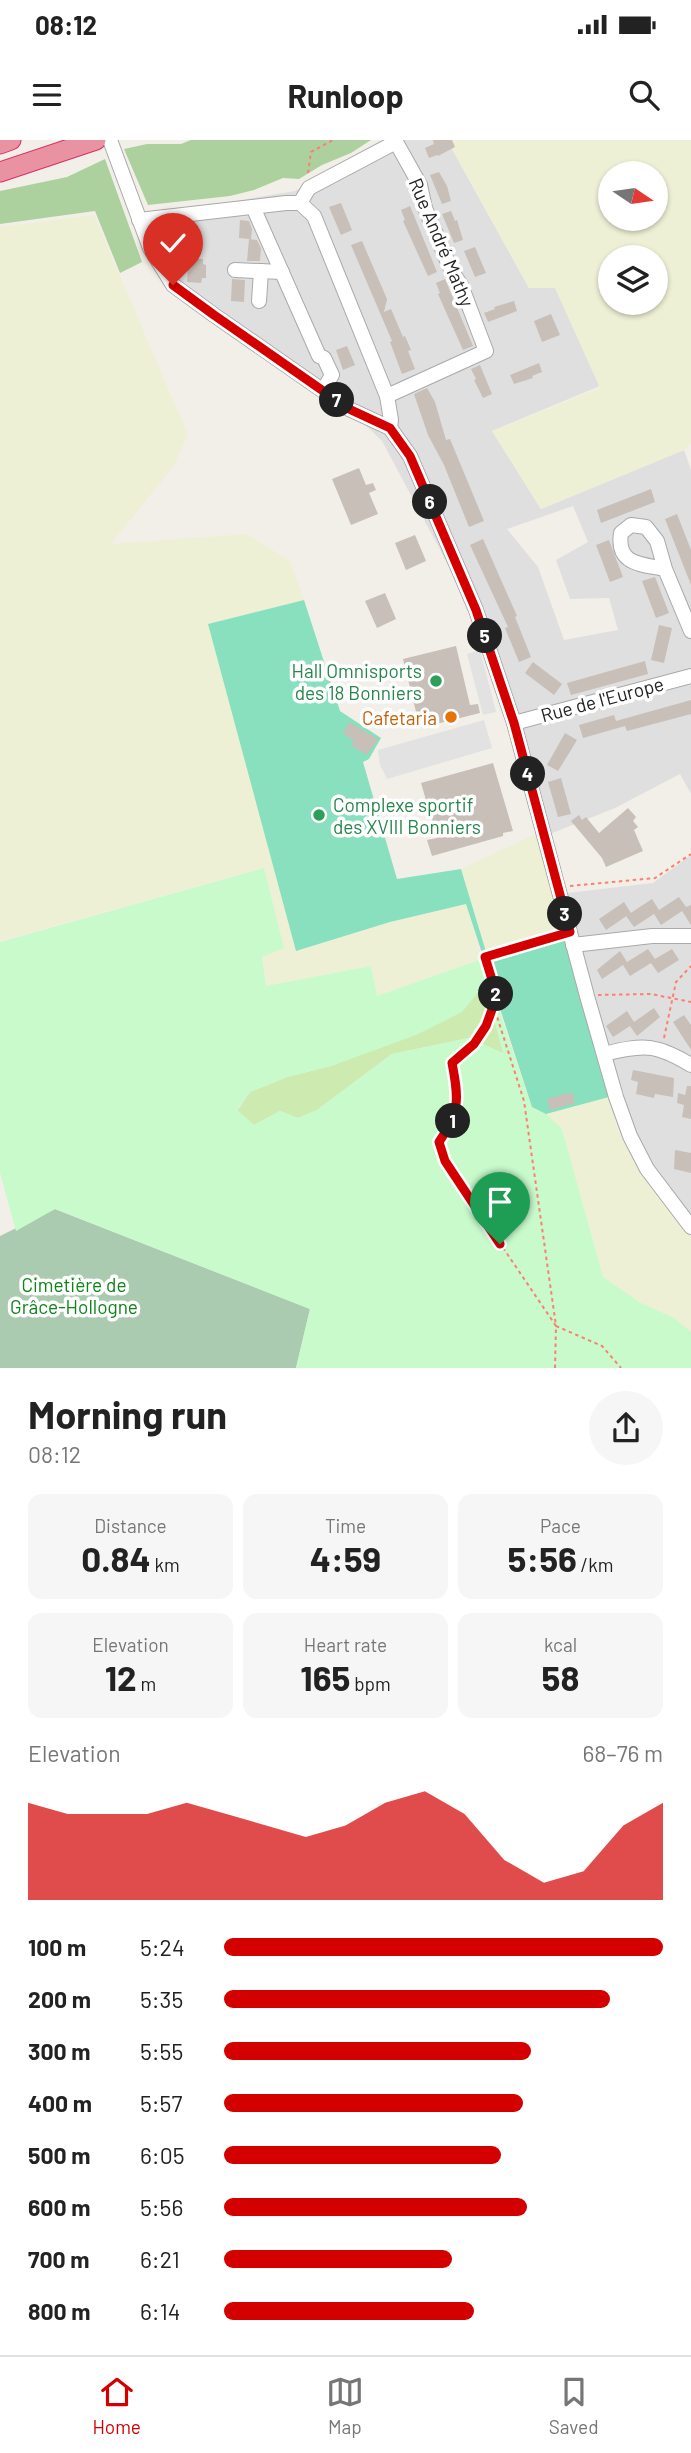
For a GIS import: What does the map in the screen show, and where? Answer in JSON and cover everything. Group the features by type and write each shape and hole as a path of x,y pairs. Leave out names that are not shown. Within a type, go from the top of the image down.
{"highway":[{"path":"0,144 11,140"},
{"path":"0,172 96,140"}],"street":[{"path":"110,140 150,248 173,285 349,409 390,428 410,456 472,601 514,723 620,1110 647,1169 691,1227"},
{"name":"Rue André Mathy","path":"309,188 396,142 420,185 425,208 483,339 486,351 387,396"},
{"path":"300,203 309,188"},
{"path":"139,220 286,202 300,203 314,216 387,396 390,428"},
{"path":"253,206 319,356 324,358 332,375 323,390"},
{"path":"235,270 282,272"},
{"path":"259,302 261,271"},
{"path":"666,569 691,631"},
{"name":"Rue de l'Europe","path":"514,723 691,676"},
{"path":"572,939 691,936"},
{"path":"604,1054 646,1048 660,1049 691,1065"}],"path":[{"path":"309,188 308,163 311,152 333,140"},
{"path":"557,887 655,878 691,854"},
{"path":"572,939 485,957 497,996 481,1035 452,1063 458,1092 454,1121 439,1142 445,1161 556,1326 603,1346 621,1368"},
{"path":"660,1049 676,982 691,967"},
{"path":"587,996 651,994 691,1002"},
{"path":"493,1003 524,1101 556,1326 555,1368"}],"shaded area":[{"path":"383,140 447,140 529,288 555,287 607,383 492,431 541,509 684,450 691,470 691,794 680,774 615,808 550,834 567,893 653,883 691,855 691,1218 654,1170 640,1146 469,604 382,441 349,409 181,284 133,218 295,191","holes":["573,506 588,542 556,560 570,599 609,598 618,630 564,640 538,567 507,529"]},
{"path":"480,650 496,712 483,715 467,654"},
{"path":"484,720 492,748 387,779 380,765 378,750"}],"green space":[{"path":"191,140 371,140 299,179 283,178 230,196 148,205 124,149 147,144 181,144"},
{"path":"447,140 691,140 691,444 684,450 541,509 492,431 600,388 555,288 529,288"},
{"path":"105,159 142,262 120,273 95,211 0,224 0,191 67,177"},
{"path":"94,215 188,435 173,467 111,544 247,534 290,561 304,600 208,624 297,951 390,922 467,904 482,959 377,996 371,966 266,986 262,957 263,868 0,941 0,227"},
{"name":"Complexe sportif des XVIII Bonniers","path":"304,600 340,711 381,738 369,759 363,762 397,879 461,869 487,955 562,930 609,1097 546,1114 532,1107 466,904 390,922 296,951 208,624"},
{"path":"540,832 565,928 487,955 461,869"},
{"path":"264,868 284,948 262,957 266,986 371,966 377,996 482,959 532,1107 546,1114 562,1129 603,1277 641,1303 674,1318 691,1332 691,1368 296,1368 310,1309 55,1209 16,1231 0,1173 0,942","holes":["485,984 503,1053 469,1038 392,1054 317,1110 298,1118 280,1111 254,1125 237,1110 250,1092 287,1077 334,1065 416,1035 462,1012"]},
{"path":"484,983 504,1054 469,1038 392,1054 317,1110 298,1118 280,1111 254,1125 237,1111 250,1092 287,1077 334,1065"},
{"path":"609,1097 619,1134 640,1171 691,1237 691,1332 674,1318 641,1303 603,1277 562,1129 546,1114"},
{"name":"Cimetière de Grâce-Hollogne","path":"55,1209 310,1309 296,1368 0,1368 0,1236"}],"building":[{"path":"433,140 452,140 455,147 429,158 425,148 434,144"},
{"path":"439,172 451,201 442,204 430,175"},
{"path":"341,203 352,230 341,235 329,207"},
{"path":"410,206 437,272 428,276 403,221 405,220 401,210"},
{"path":"451,211 455,221 457,220 463,240 454,243 442,214"},
{"path":"240,220 249,221 251,239 239,238"},
{"path":"181,227 196,228 196,233 200,233 198,259 203,259 203,264 206,265 206,278 202,278 201,283 187,282 189,252 180,252"},
{"path":"249,239 257,240 261,248 260,261 247,261"},
{"path":"362,241 387,299 384,312 391,309 411,350 408,351 415,369 402,374 390,342 392,341 351,245"},
{"path":"475,247 486,273 475,277 464,251"},
{"path":"232,279 245,280 244,302 231,301"},
{"path":"445,279 473,346 463,350 438,294 440,293 436,283"},
{"path":"514,301 517,311 488,322 484,313"},
{"path":"551,314 560,335 542,342 534,321"},
{"path":"347,346 355,365 343,370 336,350"},
{"path":"539,363 542,372 514,384 510,375"},
{"path":"480,365 492,394 483,398 471,369"},
{"path":"427,388 435,402 446,440 450,439 484,521 469,527 444,465 428,435 414,394"},
{"path":"359,468 366,485 373,483 376,490 369,493 378,514 351,525 332,479"},
{"path":"651,489 655,502 601,523 597,510"},
{"path":"677,514 691,550 691,585 665,519"},
{"path":"415,535 426,561 406,570 395,543"},
{"path":"483,539 517,616 515,617 531,657 519,662 505,628 508,627 470,545"},
{"path":"609,540 623,577 610,582 596,545"},
{"path":"655,577 669,613 656,618 642,581"},
{"path":"385,593 396,619 377,628 365,601"},
{"path":"659,625 672,628 664,663 651,660"},
{"name":"Hall Omnisports des 18 Bonniers","path":"456,646 470,705 478,704 480,713 420,728 403,659"},
{"path":"645,661 648,674 571,695 567,683"},
{"path":"533,662 562,684 554,695 525,673"},
{"path":"691,700 691,714 627,731 625,726 583,738 579,725 614,715 616,721"},
{"path":"349,722 378,739 367,755 351,745 354,740 343,734"},
{"path":"565,733 577,740 558,771 547,765"},
{"path":"493,763 513,831 432,856 427,840 437,838 421,783"},
{"path":"561,778 571,814 558,817 548,782"},
{"path":"628,808 636,817 633,821 638,827 634,830 643,851 606,867 602,858 571,821 579,815 582,820 586,817 599,833"},
{"path":"679,897 686,907 691,905 691,925 682,911 661,925 654,914 634,927 626,916 652,899 659,910"},
{"path":"624,902 631,913 606,930 599,919"},
{"path":"648,949 655,959 672,949 679,960 658,973 651,963 630,976 623,965 602,979 597,970 620,951 627,962"},
{"path":"654,1008 660,1017 637,1036 630,1026 613,1037 606,1026 627,1011 634,1022"},
{"path":"684,1015 691,1025 691,1050 673,1022"},
{"path":"633,1070 674,1078 673,1097 655,1094 654,1098 636,1094 638,1082 631,1080"},
{"path":"687,1086 691,1086 691,1119 682,1117 684,1105 677,1103 678,1093 685,1095"},
{"path":"572,1092 575,1103 550,1110 547,1099"},
{"path":"675,1150 691,1153 691,1173 674,1169"}],"place":[{"name":"Hall Omnisports des 18 Bonniers","path":"436,681"},
{"name":"Cafetaria","path":"451,717"},
{"name":"Complexe sportif des XVIII Bonniers","path":"319,815"}],"route":[{"path":"173,285 349,409 390,428 410,456 476,610 514,723 570,932 485,957 497,996 486,1026 474,1044 452,1063 458,1092 454,1121 439,1142 445,1161 500,1244"}]}
